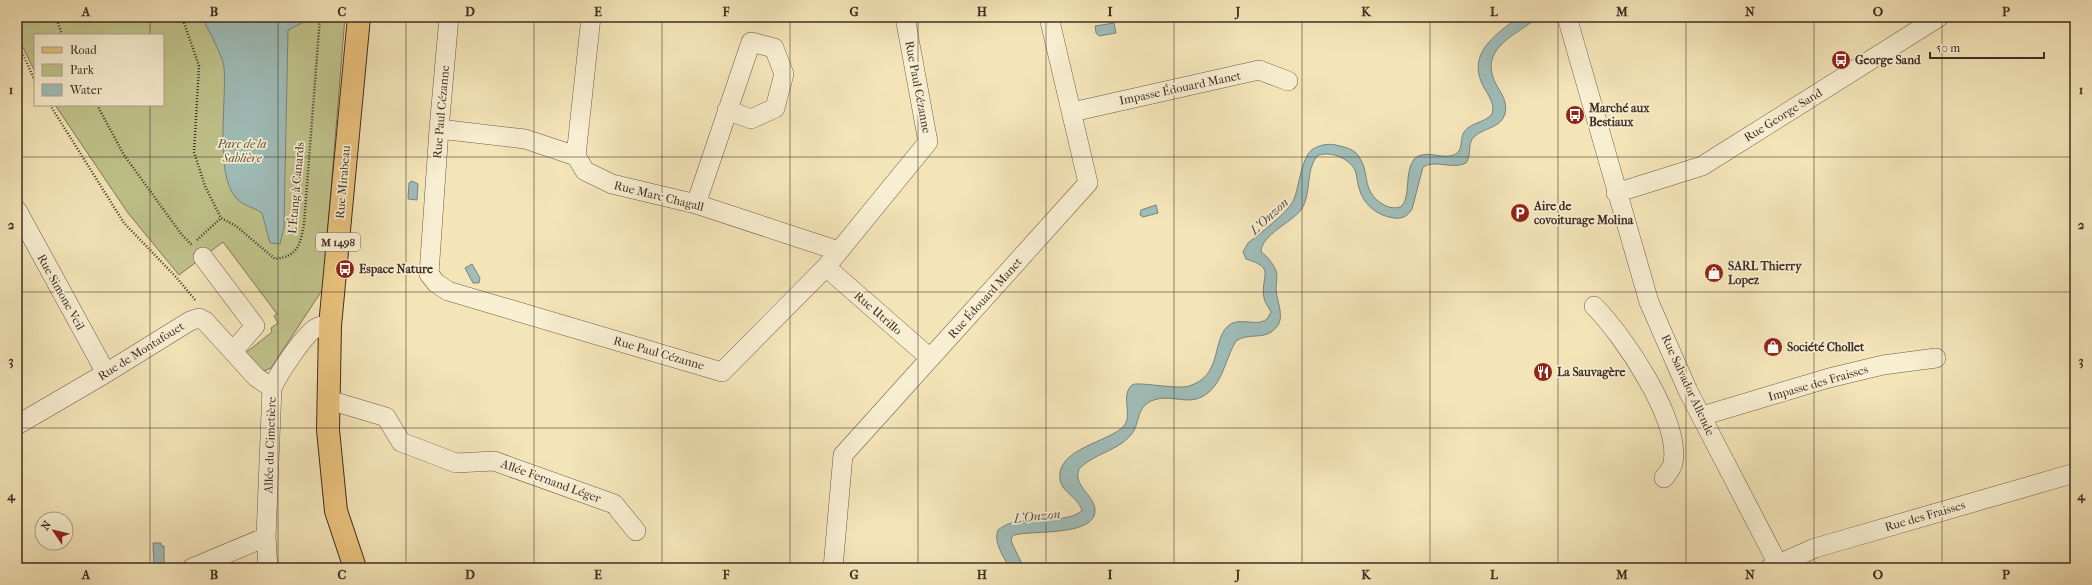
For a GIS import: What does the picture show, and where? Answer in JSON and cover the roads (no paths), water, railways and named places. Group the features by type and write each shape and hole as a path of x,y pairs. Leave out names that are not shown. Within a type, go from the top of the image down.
{"main road":[{"name":"Rue Mirabeau","path":"355,568 336,511 328,430 330,326 359,17"}],"street":[{"name":"Rue Paul Cézanne","path":"450,17 439,129 430,274 436,283 448,291 722,372 826,267 928,142 905,17"},
{"path":"439,129 525,138 576,156 591,17"},
{"name":"Rue Édouard Manet","path":"833,568 843,455 1088,183 1050,17"},
{"name":"Rue Salvador Allende","path":"1567,17 1616,193 1649,302 1688,391 1702,416 1776,567"},
{"name":"Rue George Sand","path":"1616,193 1702,166 1939,17"},
{"name":"Impasse Édouard Manet","path":"1072,112 1259,70 1288,81"},
{"path":"696,204 727,110"},
{"name":"Rue Marc Chagall","path":"576,156 585,172 612,184 696,204 839,251"},
{"name":"Rue Simone Veil","path":"17,210 106,373"},
{"path":"197,251 255,326 233,351"},
{"name":"Rue Utrillo","path":"826,267 930,358"},
{"path":"1594,306 1631,352 1643,371 1668,424 1674,449 1673,464 1664,478"},
{"name":"Rue de Montafouet","path":"17,425 106,373 190,321 199,318 205,321 256,377 272,388"},
{"name":"Allée du Cimetière","path":"268,568 266,538 272,388 279,374 308,334 318,327 330,326"},
{"name":"Impasse des Fraisses","path":"1702,416 1837,376 1883,365 1936,358"},
{"name":"Allée Fernand Léger","path":"329,400 386,417 401,442 456,463 494,461 614,504 636,531"},
{"name":"Rue des Fraisses","path":"1776,567 1815,548 2075,474"},
{"path":"192,568 266,538"}],"water":[{"path":"202,17 310,17 310,19 288,30 284,227 280,244 270,243 262,213 239,201 229,186 223,154 224,67 218,49"},
{"path":"1519,17 1539,17 1508,39 1499,47 1494,56 1491,66 1493,77 1504,99 1506,108 1505,114 1499,123 1482,131 1474,137 1471,142 1469,156 1466,163 1461,165 1433,164 1423,167 1412,209 1406,216 1397,218 1382,215 1367,204 1358,186 1355,170 1348,162 1338,156 1333,155 1322,154 1317,156 1313,162 1306,197 1301,210 1297,215 1271,234 1262,246 1261,252 1272,263 1277,273 1276,289 1280,318 1276,328 1267,334 1245,337 1236,341 1218,381 1209,392 1202,397 1188,400 1166,398 1151,401 1146,404 1140,412 1136,427 1125,441 1091,460 1079,469 1078,475 1081,485 1091,499 1095,509 1093,518 1086,524 1062,531 1014,535 1011,538 1012,543 1024,568 1010,568 998,545 998,530 1008,524 1018,521 1062,518 1072,516 1082,511 1080,506 1062,485 1060,473 1063,465 1076,452 1122,428 1126,423 1127,418 1128,390 1132,385 1189,386 1207,375 1212,367 1222,333 1227,327 1237,322 1257,322 1267,319 1271,312 1264,298 1264,269 1256,262 1246,259 1243,252 1248,243 1274,222 1287,210 1291,204 1296,194 1303,164 1309,152 1326,144 1353,150 1364,166 1368,187 1376,199 1384,205 1391,207 1398,208 1402,206 1406,196 1409,171 1414,159 1419,156 1429,154 1451,156 1456,154 1460,150 1464,132 1470,126 1486,119 1492,114 1492,102 1480,79 1478,67 1480,57 1484,48 1491,40"},
{"path":"1114,23 1116,33 1099,36 1096,33 1095,26"},
{"path":"412,181 418,184 417,200 408,199 409,183"},
{"path":"1156,205 1158,213 1143,217 1140,215 1141,210"},
{"path":"472,264 480,278 479,283 473,283 465,268"},
{"path":"153,543 161,543 161,546 164,546 164,564 154,565"}],"place":[{"name":"George Sand","path":"1841,60"},
{"name":"Marché aux Bestiaux","path":"1575,115"},
{"name":"Aire de covoiturage Molina","path":"1520,213"},
{"name":"Espace Nature","path":"345,269"},
{"name":"SARL Thierry Lopez","path":"1714,273"},
{"name":"Société Chollet","path":"1773,347"},
{"name":"La Sauvagère","path":"1543,372"}],"park label":[{"name":"Parc de la Sablière","path":"242,151"}],"water label":[{"name":"L'Onzon","path":"1269,216"},
{"name":"L'Onzon","path":"1037,516"}]}
